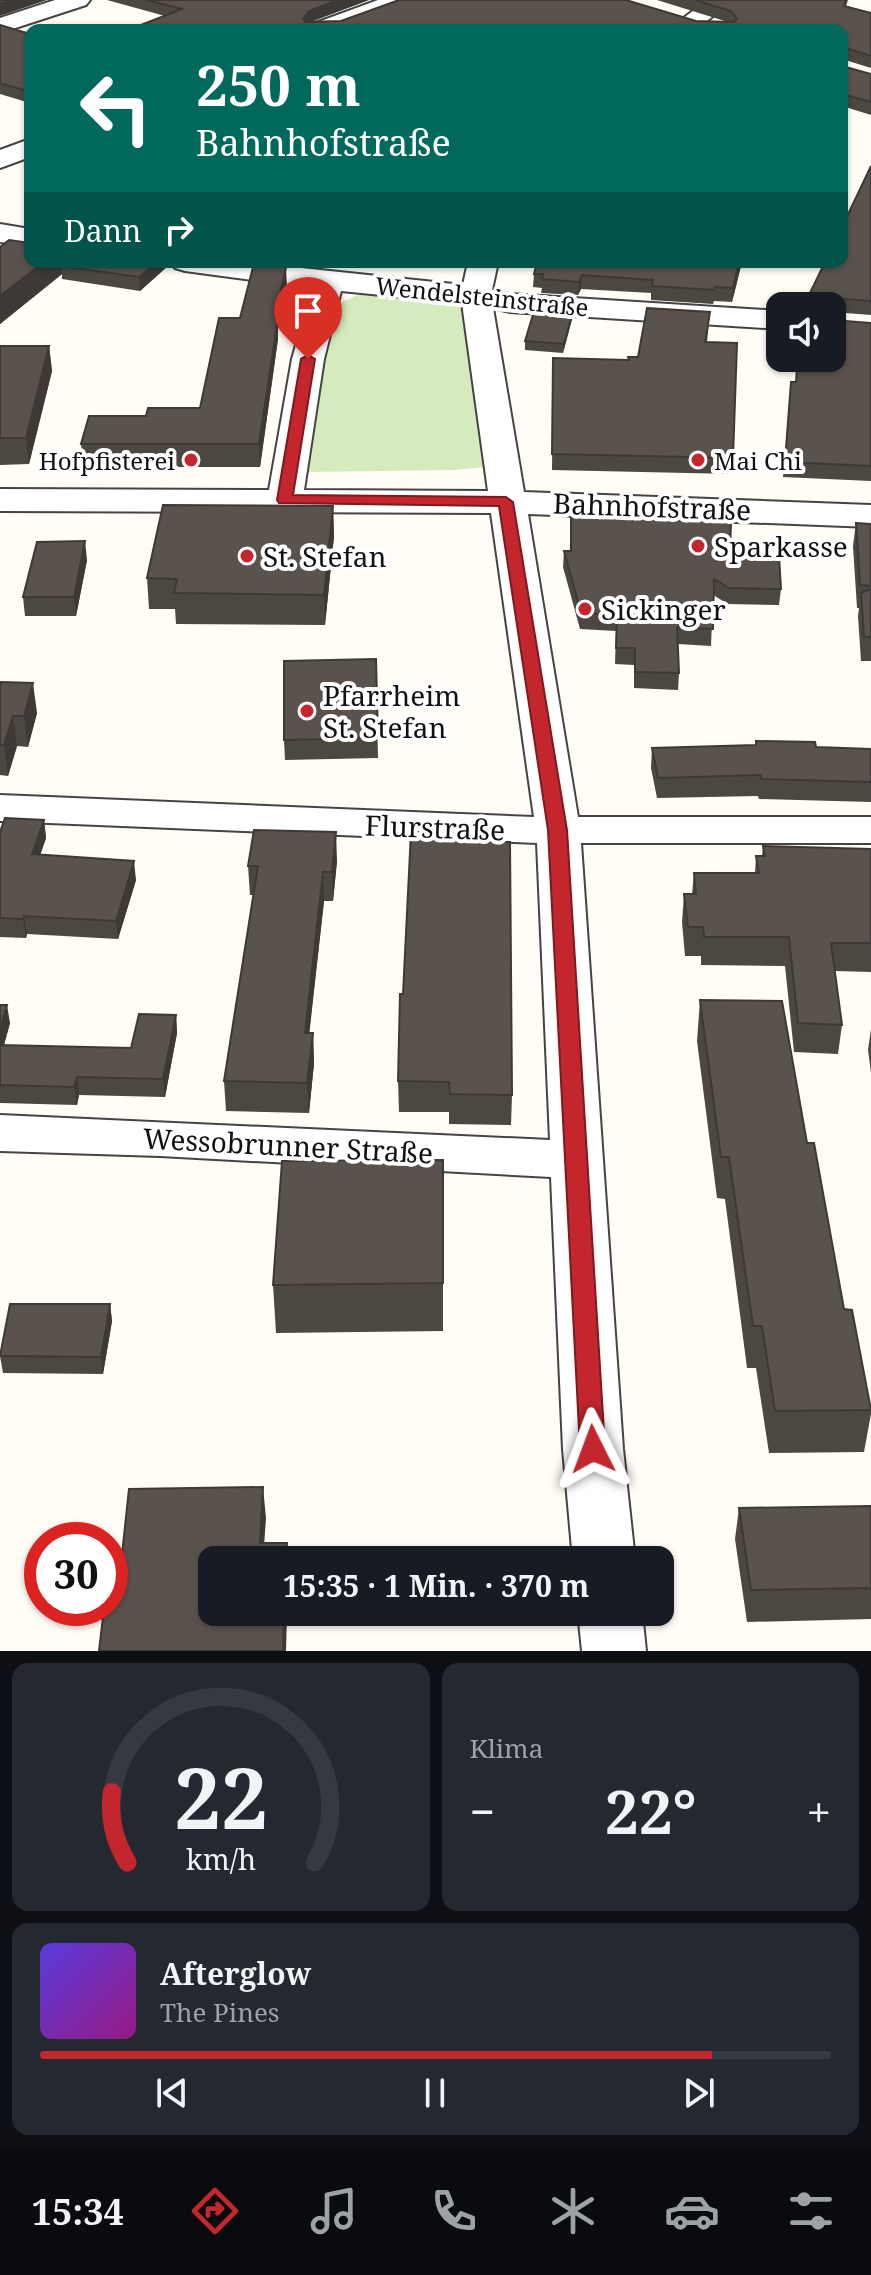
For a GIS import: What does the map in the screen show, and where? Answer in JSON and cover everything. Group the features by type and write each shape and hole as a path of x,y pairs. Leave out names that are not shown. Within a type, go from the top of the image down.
{"street":[{"path":"7,20 78,0"},
{"path":"334,24 399,0"},
{"path":"681,22 722,0"},
{"path":"7,20 27,24"},
{"path":"0,160 24,150"},
{"path":"0,233 24,237"},
{"name":"Wendelsteinstraße","path":"230,268 476,295 510,303 766,319"},
{"path":"482,268 476,295 558,830 593,1449 603,1546"},
{"path":"285,500 308,359 329,281"},
{"name":"Bahnhofstraße","path":"0,500 506,502 871,516"},
{"name":"Flurstraße","path":"0,808 558,830 871,830"},
{"name":"Wessobrunner Straße","path":"0,1133 160,1138 577,1160"},
{"path":"611,1626 614,1651"}],"green space":[{"path":"370,290 465,299 494,466 455,470 306,472 330,307"}],"building":[{"path":"147,0 338,0 309,11 303,19 306,22 341,21 399,0 626,0 696,21 734,22 737,19 731,11 695,0 846,0 844,6 871,13 871,56 848,49 848,24 143,24 182,9"},
{"path":"0,25 24,32 24,90 0,83"},
{"path":"848,68 871,74 871,102 848,96"},
{"path":"871,166 871,301 846,299 846,292 810,292 822,268 848,268 848,214"},
{"path":"9,240 24,242 24,268 36,268 0,296 0,247"},
{"path":"75,268 149,268 139,277"},
{"path":"253,268 286,268 275,318 278,318 259,444 81,444 89,416 146,416 148,408 200,408 219,318 240,318"},
{"path":"536,268 738,268 733,288 715,287 714,290 652,286 653,280 582,275 579,282 542,279 543,274 534,274"},
{"path":"535,308 573,310 564,344 525,341"},
{"path":"647,308 710,312 705,342 737,343 733,458 552,454 553,358 629,360 628,357 638,357"},
{"path":"846,321 871,323 871,466 785,462 791,382 796,382 797,372 846,372"},
{"path":"0,346 49,346 26,438 0,438"},
{"name":"St. Stefan","path":"163,505 333,506 324,595 174,593 177,579 147,578"},
{"path":"571,517 731,522 730,553 779,555 781,589 729,588 714,579 713,629 677,627 679,673 635,672 635,648 616,648 617,615 581,613 564,551 571,551"},
{"path":"856,523 871,524 871,586 860,585"},
{"path":"85,541 74,597 23,597 37,542"},
{"path":"871,589 871,637 864,637 861,593"},
{"path":"376,659 378,738 284,740 284,661"},
{"path":"1,682 33,683 24,716 13,716 4,745 0,745"},
{"path":"756,741 815,742 816,747 871,749 871,782 761,779 761,775 658,778 652,748 756,745"},
{"path":"5,818 44,820 32,854 134,861 116,921 24,916 23,919 0,918 0,832"},
{"path":"254,830 336,832 332,872 323,872 305,1033 313,1033 307,1083 224,1081 258,866 248,866"},
{"path":"411,832 464,833 464,841 510,842 512,1095 450,1094 449,1082 398,1081 400,994 403,994"},
{"path":"763,846 871,849 871,943 831,943 842,1025 798,1023 789,937 704,937 703,927 688,927 684,894 696,894 694,873 759,873 756,856 765,856"},
{"path":"700,1000 782,1001 807,1143 814,1143 844,1309 852,1310 871,1410 775,1411 762,1326 753,1326 729,1157 721,1157"},
{"path":"0,1005 7,1005 0,1030"},
{"path":"139,1014 176,1015 163,1079 77,1077 74,1087 0,1085 0,1045 131,1048"},
{"path":"443,1160 443,1283 273,1285 282,1161"},
{"path":"10,1304 110,1304 101,1357 0,1356"},
{"path":"263,1487 260,1543 287,1543 287,1546 198,1546 198,1626 284,1626 283,1651 99,1651 102,1626 128,1626 128,1522 125,1522 129,1489"},
{"path":"871,1506 871,1588 751,1590 739,1508"}],"place":[{"name":"Hofpfisterei","path":"191,460"},
{"name":"Mai Chi","path":"698,460"},
{"name":"Sparkasse","path":"698,546"},
{"name":"St. Stefan","path":"247,556"},
{"name":"Sickinger","path":"585,609"},
{"name":"Pfarrheim St. Stefan","path":"307,711"}],"route":[{"path":"308,359 285,500 506,502 558,830 593,1449"}]}
